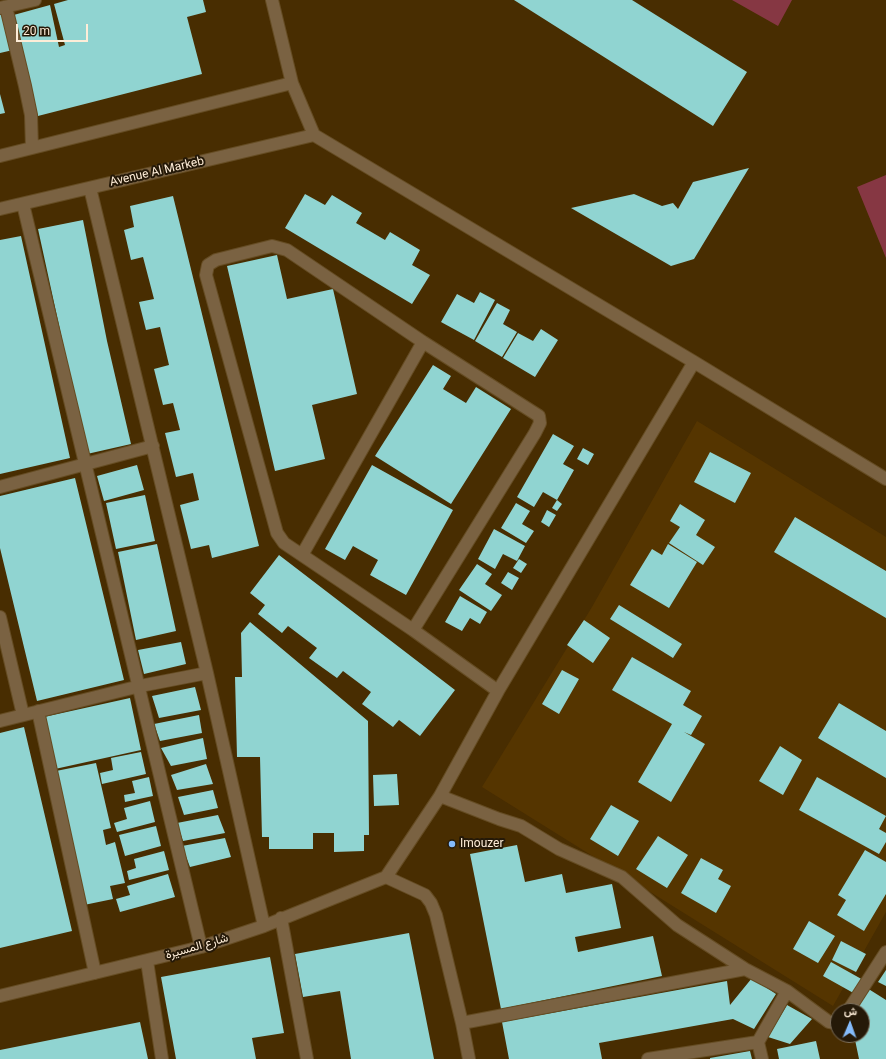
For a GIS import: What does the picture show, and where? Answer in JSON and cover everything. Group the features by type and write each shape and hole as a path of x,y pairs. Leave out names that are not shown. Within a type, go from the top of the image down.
{"street":[{"path":"32,148 29,108 3,8 35,0"},
{"path":"272,0 292,83 314,135 694,362 886,479"},
{"path":"0,156 292,83"},
{"name":"Avenue Al Markeb","path":"0,209 314,135"},
{"path":"90,188 207,673 264,926"},
{"path":"23,204 140,686 201,947"},
{"path":"413,630 535,433 540,423 539,416 423,342 287,250 272,246 216,260 208,265 206,275 277,533 284,543 413,630 498,691"},
{"path":"302,555 423,342"},
{"path":"469,1059 462,1023 436,915 431,903 425,895 386,877 440,796 498,691 694,362"},
{"path":"0,487 153,446"},
{"path":"0,617 23,715"},
{"path":"0,721 140,686 207,673"},
{"path":"38,711 96,972"},
{"path":"440,796 498,819 522,826 558,849 622,877 677,925 745,969 787,991 830,1022"},
{"name":"شارع المسيرة","path":"0,996 201,947 264,926 386,877"},
{"path":"281,918 307,1059"},
{"path":"853,1003 886,952"},
{"path":"147,961 162,1059"},
{"path":"462,1023 745,969"},
{"path":"762,1059 758,1042 787,991"},
{"path":"648,1059 758,1042"}],"shaded area":[{"path":"732,0 792,0 778,26"},
{"path":"886,175 886,258 857,187"},
{"path":"697,421 886,537 886,912 835,1003 830,1004 482,787 592,607"}],"building":[{"path":"68,0 203,0 206,12 187,17 202,74 34,117 10,16 50,5 59,47 65,45 54,4"},
{"path":"514,0 632,0 747,72 713,126"},
{"path":"5,13 13,50 0,53 0,14"},
{"path":"0,94 5,113 0,114"},
{"path":"749,168 694,259 671,266 571,208 634,194 662,206 673,203 678,209 693,182"},
{"path":"305,194 325,205 332,195 362,213 356,223 385,240 390,232 420,250 412,265 430,275 412,304 285,228"},
{"path":"173,196 259,546 212,558 209,545 191,549 180,505 199,500 193,473 176,477 165,433 180,430 173,403 163,405 154,369 169,365 160,327 146,330 139,302 154,299 143,257 131,260 124,230 134,227 130,206"},
{"path":"83,220 107,341 131,444 87,454 38,229"},
{"path":"21,236 70,458 0,474 0,240"},
{"path":"277,255 287,299 333,289 357,394 312,405 325,459 275,471 227,266"},
{"path":"480,292 495,300 474,340 441,322 457,294 474,303"},
{"path":"497,303 510,310 503,324 517,332 502,357 475,341"},
{"path":"541,329 558,340 535,377 503,358 518,333 533,341"},
{"path":"433,365 451,376 443,389 466,403 476,387 511,409 451,504 375,456"},
{"path":"553,434 574,446 563,464 574,470 557,500 543,492 534,507 517,497"},
{"path":"583,448 594,454 588,465 577,459"},
{"path":"710,452 751,473 735,503 694,482"},
{"path":"137,465 144,490 104,501 97,476"},
{"path":"372,465 453,510 406,595 370,575 378,560 353,546 345,560 325,549"},
{"path":"75,478 124,680 37,701 0,548 0,496"},
{"path":"145,495 155,541 116,549 106,503"},
{"path":"557,500 562,504 557,511 552,508"},
{"path":"516,503 530,511 522,524 534,531 526,543 501,528"},
{"path":"680,504 705,520 696,535 715,547 703,565 669,543 680,527 670,521"},
{"path":"547,510 556,515 549,527 541,522"},
{"path":"795,517 886,571 886,618 774,552"},
{"path":"494,529 525,546 517,561 503,554 495,569 478,559"},
{"path":"157,544 176,631 136,640 118,552"},
{"path":"668,544 697,562 669,608 630,585 652,549 662,555"},
{"path":"279,555 455,690 420,736 399,720 393,727 362,704 371,692 343,671 337,678 309,658 317,648 288,626 282,633 258,614 265,605 250,593"},
{"path":"519,559 527,564 521,573 513,568"},
{"path":"477,564 492,574 485,584 502,595 491,611 459,590"},
{"path":"508,572 519,578 512,590 501,583"},
{"path":"460,596 487,612 480,624 470,618 462,631 445,622"},
{"path":"619,605 682,644 673,658 610,619"},
{"path":"584,620 610,638 593,663 567,645"},
{"path":"250,622 368,721 369,835 364,835 364,851 334,852 334,833 313,833 313,849 269,849 269,837 262,837 260,757 237,757 235,677 242,677 241,633"},
{"path":"181,642 186,664 144,674 138,650"},
{"path":"632,657 691,691 683,705 702,716 691,735 684,732 705,744 671,802 638,782 672,724 612,690"},
{"path":"562,670 579,679 559,714 542,704"},
{"path":"195,687 201,710 159,718 152,696"},
{"path":"130,698 141,750 55,769 44,717"},
{"path":"839,703 886,731 886,778 818,738"},
{"path":"199,715 202,733 160,741 154,724"},
{"path":"24,727 72,931 0,948 0,733"},
{"path":"203,738 207,759 171,766 161,748"},
{"path":"780,746 802,760 783,795 759,781"},
{"path":"141,752 146,774 102,784 100,773 113,770 111,758"},
{"path":"96,763 111,828 103,830 106,845 115,842 125,883 110,886 113,899 84,905 56,771"},
{"path":"206,764 213,784 177,790 171,775"},
{"path":"397,774 399,805 374,806 373,775"},
{"path":"149,777 153,796 125,802 124,795 135,793 132,781"},
{"path":"817,777 886,816 879,829 886,833 886,842 879,854 799,810"},
{"path":"213,790 218,808 184,815 178,797"},
{"path":"150,801 155,822 117,832 114,823 127,819 124,808"},
{"path":"611,805 639,821 618,856 590,839"},
{"path":"218,815 225,833 183,841 177,823"},
{"path":"156,826 161,846 125,856 119,835"},
{"path":"658,836 688,855 667,888 636,869"},
{"path":"225,838 231,857 190,867 182,846"},
{"path":"517,845 525,882 562,874 566,893 612,884 621,928 575,937 578,952 653,936 662,976 501,1009 470,854"},
{"path":"865,850 886,862 886,894 864,931 837,915 846,900 838,895"},
{"path":"164,851 169,870 129,880 127,871 136,868 134,859"},
{"path":"701,858 723,870 718,879 731,886 716,913 681,893"},
{"path":"168,874 175,897 120,912 116,899 130,895 127,886"},
{"path":"809,921 835,936 818,963 793,949"},
{"path":"409,933 434,1059 351,1059 340,991 303,997 295,954"},
{"path":"841,941 866,954 856,972 832,960"},
{"path":"270,957 284,1033 252,1038 256,1059 176,1059 161,977"},
{"path":"831,962 865,981 857,995 823,976"},
{"path":"886,970 886,986 878,982"},
{"path":"752,978 776,994 754,1029 733,1019 599,1043 602,1059 509,1059 502,1022 727,981 730,1005"},
{"path":"867,988 886,1000 886,1059 859,1059 856,1043 870,1043 870,1003 859,1003"},
{"path":"787,1005 812,1019 790,1044 768,1037"},
{"path":"140,1022 148,1059 0,1059 0,1050"},
{"path":"816,1041 820,1059 779,1059 777,1049"},
{"path":"750,1051 752,1059 710,1059 710,1058"}],"place":[{"name":"Imouzer","path":"452,844"}]}
